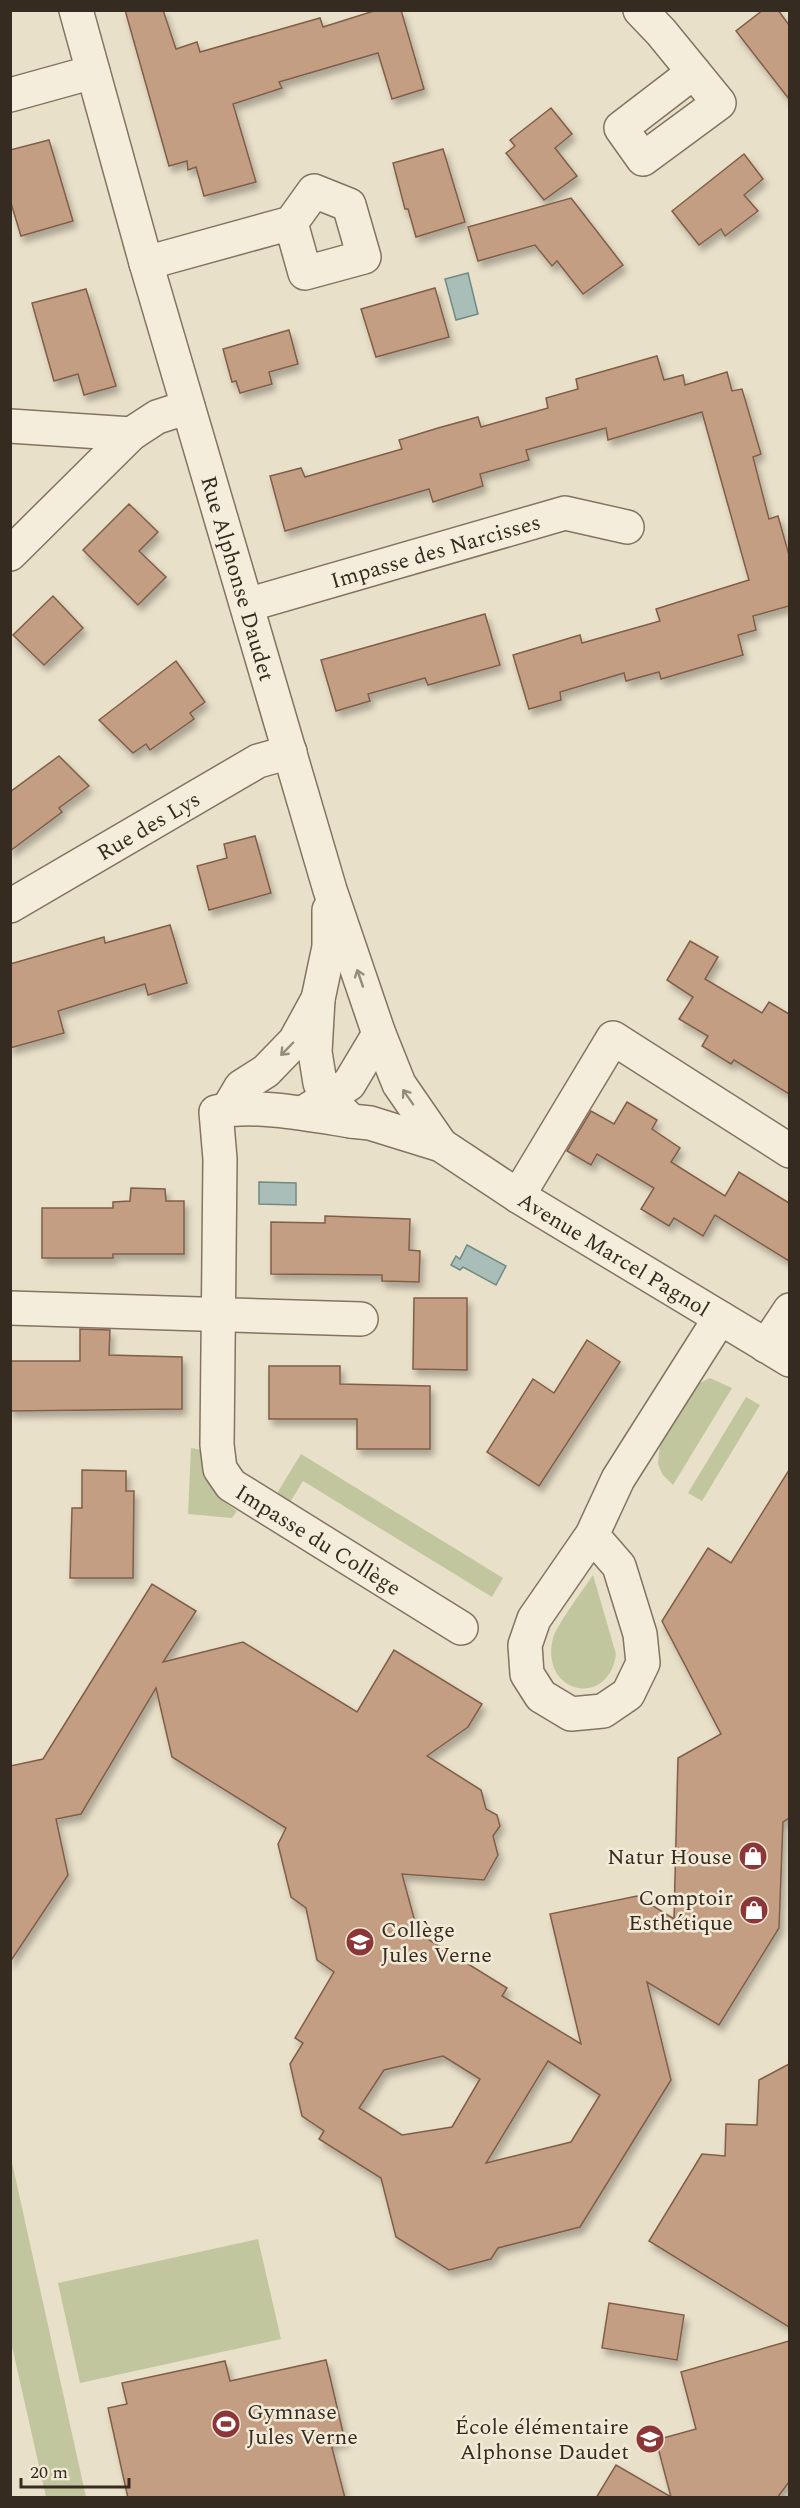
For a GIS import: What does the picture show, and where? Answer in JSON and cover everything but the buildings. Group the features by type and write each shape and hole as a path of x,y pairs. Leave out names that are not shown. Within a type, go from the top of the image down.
{"street":[{"name":"Rue Alphonse Daudet","path":"76,10 146,263 330,890 379,1034"},
{"path":"640,10 694,72"},
{"path":"10,95 93,72"},
{"path":"146,263 291,223"},
{"path":"10,554 131,434 157,417 188,407"},
{"path":"10,426 131,434"},
{"name":"Impasse des Narcisses","path":"247,605 565,513 627,527"},
{"name":"Rue des Lys","path":"10,906 258,761 290,752"},
{"path":"315,1106 320,1083 315,1052 318,999 329,947 330,890"},
{"path":"222,1111 241,1087 266,1071 295,1041 318,999"},
{"path":"222,1111 315,1106 350,1084 379,1034"},
{"name":"Avenue Marcel Pagnol","path":"379,1034 399,1084 441,1145"},
{"path":"518,1196 613,1038 789,1151"},
{"name":"Avenue Marcel Pagnol","path":"315,1106 351,1121 370,1123 441,1145 518,1196 778,1353"},
{"name":"Impasse du Collège","path":"222,1111 217,1445 220,1469 231,1485 461,1628"},
{"path":"10,1308 361,1319"},
{"path":"778,1353 789,1310"},
{"path":"592,1535 619,1566 640,1634 643,1663 628,1694 603,1711 571,1714 542,1696 527,1674 525,1645 534,1619 592,1535 618,1479 720,1318"}],"green space":[{"path":"710,1378 732,1388 673,1485 662,1474 658,1464 660,1443 698,1384"},
{"path":"746,1397 760,1405 702,1501 688,1493"},
{"path":"191,1448 203,1450 212,1485 221,1498 237,1511 232,1518 188,1514"},
{"path":"301,1454 503,1578 492,1597 303,1481 289,1504 276,1495"},
{"path":"593,1575 616,1654 611,1671 601,1683 589,1688 577,1688 565,1682 556,1672 551,1657 553,1638 565,1615"},
{"path":"11,2158 86,2497 46,2497 11,2342"},
{"path":"258,2239 281,2339 80,2383 58,2283"}],"water":[{"path":"468,273 478,314 456,320 445,279"},
{"path":"259,1182 296,1183 296,1205 259,1204"},
{"path":"467,1245 506,1266 496,1285 463,1267 460,1270 451,1265 456,1256 460,1259"}],"place":[{"name":"Natur House","path":"753,1856"},
{"name":"Comptoir Esthétique","path":"754,1910"},
{"name":"Collège Jules Verne","path":"360,1942"},
{"name":"Gymnase Jules Verne","path":"226,2424"},
{"name":"École élémentaire Alphonse Daudet","path":"650,2439"}]}
